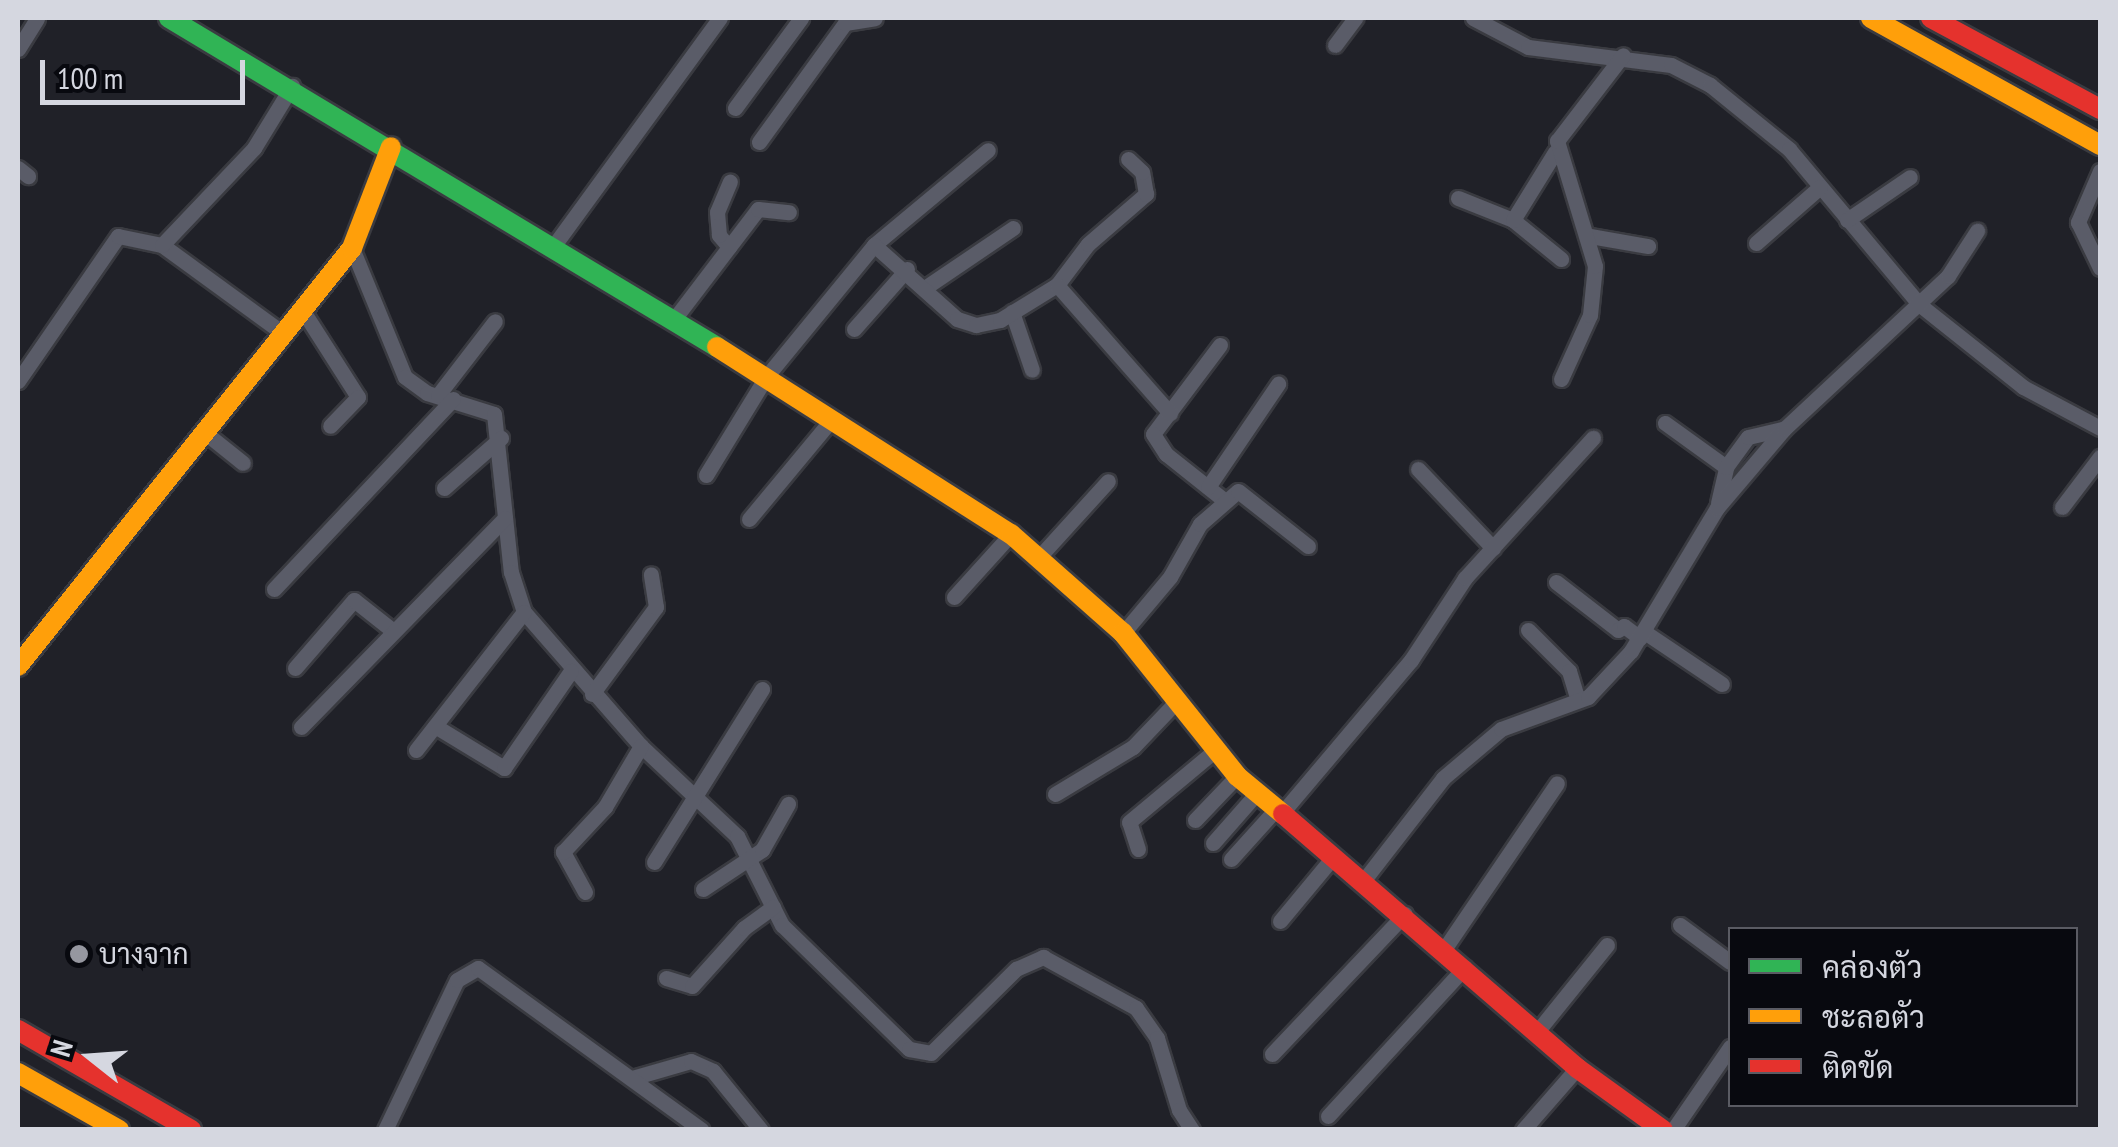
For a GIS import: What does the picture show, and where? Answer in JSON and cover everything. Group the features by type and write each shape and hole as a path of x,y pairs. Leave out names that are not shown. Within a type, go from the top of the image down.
{"main road":[{"path":"169,18 292,86 555,244 1011,534 1122,633 1213,752 1237,776 1446,948 1576,1068 1663,1130"},
{"path":"1871,18 2100,145"},
{"path":"1931,18 2100,109"},
{"path":"18,666 352,248 390,147"},
{"path":"18,1030 191,1130"},
{"path":"18,1073 119,1130"}],"street":[{"path":"18,50 37,18"},
{"path":"555,244 720,18"},
{"path":"734,108 801,18"},
{"path":"758,142 845,23 875,18"},
{"path":"1335,45 1355,18"},
{"path":"1473,18 1528,47 1623,55 1670,64 1710,85 1789,149 1920,305 2022,388 2100,428"},
{"path":"1514,220 1578,108 1623,55"},
{"path":"162,245 254,148 292,86"},
{"path":"706,475 766,377 874,244 988,150"},
{"path":"1555,152 1590,236 1590,314 1561,379"},
{"path":"874,244 957,319 976,325 1012,312 1057,284 1088,244 1146,194 1142,172 1128,159"},
{"path":"2100,172 2078,222 2100,268"},
{"path":"1847,220 1910,177"},
{"path":"729,247 719,235 717,212 730,182"},
{"path":"1756,243 1820,187"},
{"path":"1458,198 1514,220 1560,258"},
{"path":"675,318 758,209 789,212"},
{"path":"926,287 1013,228"},
{"path":"1364,880 1443,778 1501,729 1578,700 1641,634 1717,508 1784,430 1920,305 1977,231"},
{"path":"18,381 118,236 162,245 284,334"},
{"path":"1590,236 1648,246"},
{"path":"352,248 404,377 494,414 501,438 505,518 524,612 592,694 753,857 782,925 909,1049 931,1052 1016,969 1043,957 1136,1008 1157,1038 1179,1110 1192,1130"},
{"path":"854,329 906,269"},
{"path":"1057,284 1170,412"},
{"path":"304,311 358,397 330,426"},
{"path":"1012,312 1032,370"},
{"path":"274,589 446,397 494,321"},
{"path":"1220,345 1154,434 1166,454 1225,501"},
{"path":"1208,487 1278,384"},
{"path":"749,519 832,418"},
{"path":"1665,424 1726,467"},
{"path":"1717,508 1726,467 1748,437 1784,430"},
{"path":"203,431 243,463"},
{"path":"444,488 501,438"},
{"path":"1231,860 1411,660 1493,548 1593,438"},
{"path":"2062,506 2100,457"},
{"path":"1418,469 1493,548"},
{"path":"1040,556 1108,481"},
{"path":"1122,633 1170,577 1200,524 1238,491 1308,546"},
{"path":"302,727 392,630 505,518"},
{"path":"954,597 1011,534"},
{"path":"592,694 656,607 651,574"},
{"path":"1556,582 1618,630 1624,626 1641,634 1722,684"},
{"path":"295,668 354,600 392,630"},
{"path":"416,750 524,612"},
{"path":"1528,630 1568,671 1578,700"},
{"path":"435,726 504,768 572,671"},
{"path":"654,862 692,794 762,689"},
{"path":"1056,794 1133,747 1175,704"},
{"path":"585,892 563,852 605,807 642,746"},
{"path":"1138,849 1129,822 1213,752"},
{"path":"1195,820 1237,776"},
{"path":"1446,948 1557,782"},
{"path":"1214,843 1257,793"},
{"path":"702,889 753,857 788,804"},
{"path":"1280,922 1334,856"},
{"path":"666,978 692,986 744,928 773,907"},
{"path":"1272,1054 1405,914"},
{"path":"1680,925 1728,961"},
{"path":"1536,1033 1607,945"},
{"path":"1328,1116 1465,966"},
{"path":"385,1130 467,969 488,970 702,1130"},
{"path":"1673,1130 1728,1050"},
{"path":"632,1078 691,1061 713,1071 761,1130"},
{"path":"1524,1130 1576,1068"}],"traffic: fast":[{"path":"169,18 717,347"}],"traffic: slow":[{"path":"1871,18 2100,145"},
{"path":"18,666 352,248 391,147"},
{"path":"717,347 1011,534 1123,633 1237,776 1283,814"},
{"path":"18,1073 119,1130"}],"traffic: jam":[{"path":"1931,18 2100,109"},
{"path":"1283,814 1577,1068 1663,1130"},
{"path":"18,1030 191,1130"}],"place":[{"name":"บางจาก","path":"79,954"}]}
